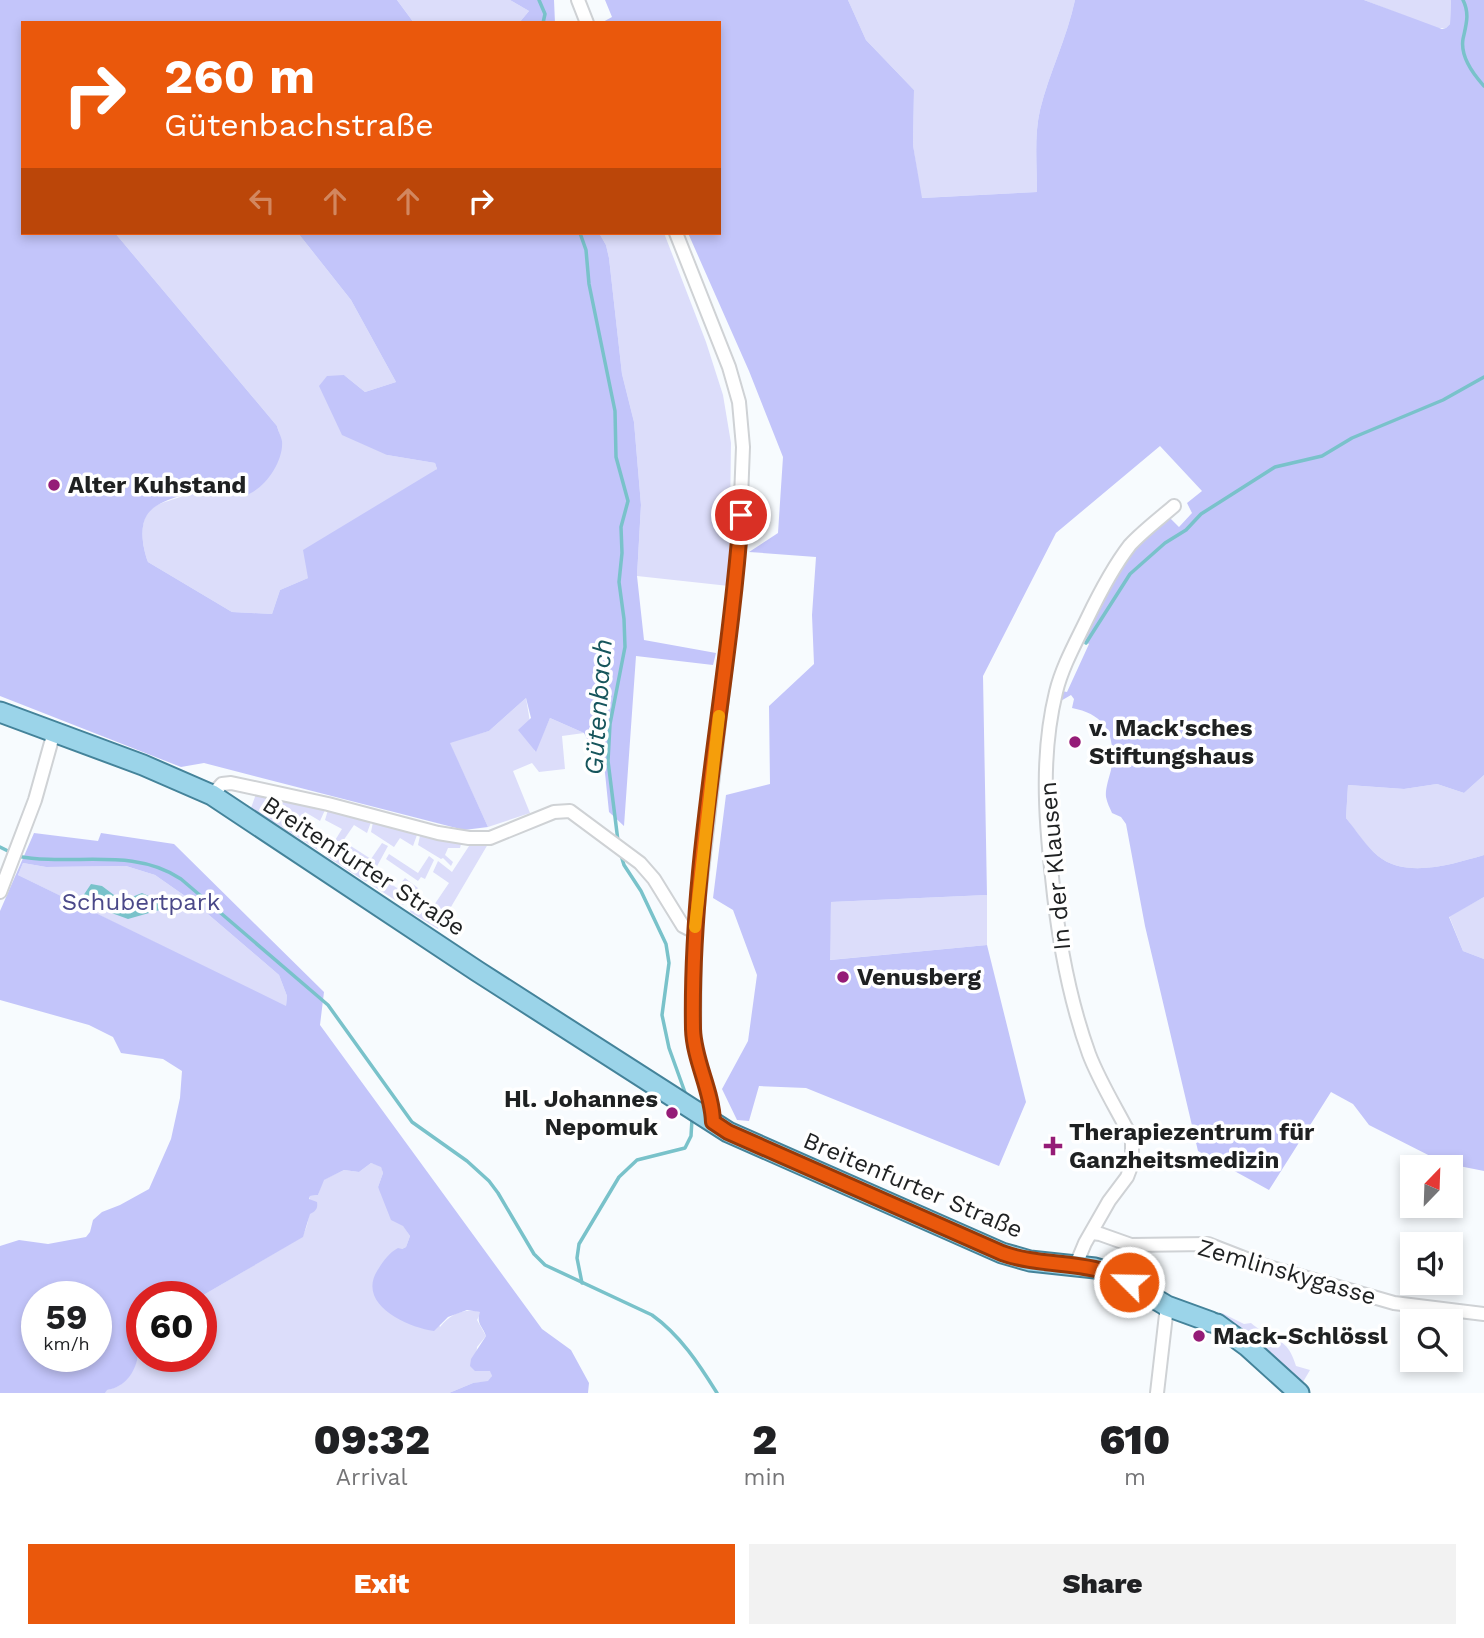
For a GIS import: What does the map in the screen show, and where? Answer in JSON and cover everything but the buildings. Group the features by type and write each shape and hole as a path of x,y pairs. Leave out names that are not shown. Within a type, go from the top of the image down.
{"main road":[{"name":"Breitenfurter Straße","path":"0,712 182,780 212,795 728,1132 1002,1253 1030,1261 1095,1268 1112,1273 1247,1346 1299,1393"},
{"name":"Breitenfurter Straße","path":"1212,1327 1269,1379 1292,1393"}],"street":[{"path":"578,0 586,21"},
{"path":"677,235 729,367 738,402 743,447 739,550 695,932 694,1042 712,1108 708,1119"},
{"name":"In der Klausen","path":"1075,1267 1109,1201 1127,1177 1132,1164 1132,1139 1090,1057 1069,991 1056,916 1047,828 1046,762 1056,690 1096,601 1131,545 1174,506"},
{"path":"0,892 22,839 54,732"},
{"path":"212,795 222,784 231,783 328,804 438,833 469,838 490,838 554,812 569,811 631,856 654,879 683,926 695,932"},
{"name":"Zemlinskygasse","path":"1092,1233 1131,1245 1208,1244 1254,1262 1408,1306 1484,1314"},
{"path":"1157,1393 1176,1309"}],"green space":[{"path":"397,0 510,0 529,11 521,21 413,21"},
{"path":"848,0 1075,0 1038,120 1037,192 921,198 913,145 914,90 866,40"},
{"path":"1364,0 1451,0 1450,24 1446,28 1436,28"},
{"name":"Alter Kuhstand","path":"117,235 300,235 351,300 396,382 365,392 344,375 387,455 435,463 437,469 308,578 280,590 272,614 232,612 148,562 142,531 147,514 164,502 213,492 241,497 282,443 277,426"},
{"path":"600,235 665,235 706,342 723,395 731,443 729,586 637,576 641,505 634,422 622,374 606,245"},
{"path":"526,698 535,752 550,718 584,733 562,736 565,769 539,772 532,763 513,771 530,813 488,827 449,742 489,731"},
{"path":"1484,775 1484,855 1430,868 1402,867 1378,856 1346,818 1348,785 1404,789 1437,784 1464,793"},
{"path":"256,794 325,810 320,821 305,812 295,828 324,847 321,852 251,808"},
{"path":"328,810 371,822 367,833 354,825 343,841 371,859 382,843 388,846 376,868 334,842 342,829 325,820"},
{"path":"373,822 417,835 413,846 400,838 394,847 371,832"},
{"path":"420,836 461,844 460,848 448,848 445,855 453,862 451,866 443,858 418,845"},
{"path":"471,843 488,844 438,929 410,912 412,904 428,914 449,883 433,872 438,861 452,872"},
{"path":"333,845 374,872 366,882 326,856"},
{"path":"389,854 418,873 429,856 434,860 425,879 421,877 418,881 386,859"},
{"name":"Schubertpark","path":"23,863 46,867 126,866 155,875 195,903 279,975 287,996 286,1007 18,875"},
{"path":"376,874 397,888 405,878 418,888 403,905 370,884"},
{"path":"987,895 987,945 829,960 831,902"},
{"path":"1484,897 1484,959 1463,951 1449,916"},
{"path":"371,1163 381,1166 383,1173 378,1187 410,1236 406,1247 402,1249 440,1327 458,1313 481,1312 477,1320 486,1336 477,1347 475,1371 491,1371 489,1382 473,1383 449,1393 105,1393 106,1390 118,1386 132,1372 217,1372 217,1287 302,1237 308,1220 310,1196 318,1195 323,1180 344,1170 359,1172"},
{"path":"1222,1313 1244,1324 1251,1323 1284,1344 1296,1366 1310,1370 1303,1382 1284,1371 1219,1319"}],"shaded area":[{"path":"0,0 397,0 413,21 21,21 21,235 117,235 277,426 282,441 280,458 271,475 258,489 240,496 209,491 179,496 152,509 147,515 142,532 148,562 232,612 272,614 280,590 308,578 303,550 437,469 435,463 387,455 342,435 319,386 327,376 344,375 365,392 396,382 351,300 300,235 600,235 609,258 622,374 634,422 641,505 637,576 644,640 716,653 713,665 636,656 624,826 609,812 605,773 584,733 550,718 536,752 518,730 531,718 526,698 489,731 450,743 488,827 464,830 204,763 181,767 0,696"},
{"path":"510,0 554,0 555,21 521,21 529,11"},
{"path":"605,0 848,0 866,40 914,90 913,145 922,198 1037,192 1038,120 1075,0 1364,0 1442,29 1450,24 1451,0 1484,0 1484,775 1464,793 1437,784 1404,789 1348,785 1346,818 1378,856 1402,867 1430,867 1484,855 1484,897 1449,917 1463,951 1484,959 1484,1171 1463,1167 1463,1155 1428,1155 1369,1125 1353,1104 1331,1092 1269,1190 1198,1151 1145,926 1126,824 1121,817 1112,813 1106,799 1112,758 1110,737 1101,721 1084,711 1072,708 1074,699 1071,695 1059,702 1062,691 1067,692 1089,644 1082,640 1122,563 1137,544 1169,517 1179,527 1192,513 1187,503 1202,491 1160,446 1056,533 983,676 987,895 831,902 830,960 987,945 1026,1102 999,1166 806,1088 759,1086 749,1121 737,1120 722,1089 748,1041 757,975 733,910 713,898 726,795 770,784 769,706 814,664 812,615 816,557 749,552 778,533 783,457 749,371 689,235 721,235 721,21 605,21 612,17"},
{"path":"34,833 98,841 101,833 174,844 324,992 320,1025 542,1329 571,1350 589,1383 588,1393 449,1393 473,1383 488,1381 492,1376 490,1371 475,1371 470,1366 471,1359 486,1336 479,1322 480,1312 467,1310 448,1317 434,1331 398,1319 378,1302 373,1292 373,1281 379,1268 392,1252 406,1247 410,1236 403,1226 391,1220 378,1187 383,1173 381,1167 371,1163 359,1172 344,1170 324,1180 318,1195 310,1196 309,1199 317,1202 317,1206 310,1214 303,1237 217,1287 217,1281 126,1281 126,1372 132,1372 119,1386 105,1393 0,1393 0,1246 19,1240 48,1244 86,1237 93,1220 102,1212 149,1189 171,1139 180,1098 182,1071 163,1059 121,1053 113,1037 89,1025 0,1000 0,911","holes":["23,863 46,867 126,866 155,875 195,903 279,975 287,996 286,1006 18,875"]},
{"path":"91,884 102,886 122,901 142,893 153,898 163,909 128,919 84,903 83,896"}],"waterway":[{"name":"Gütenbach","path":"539,0 545,14 543,21"},
{"path":"1463,0 1467,15 1463,52 1472,71 1484,86"},
{"name":"Gütenbach","path":"581,235 586,250 589,284 615,411 616,457 628,501 621,527 619,582 625,647 610,724 608,761 618,841"},
{"path":"1086,643 1130,574 1165,543 1186,530 1201,514 1275,467 1322,456 1352,438 1443,400 1484,377"},
{"path":"0,847 10,852"},
{"name":"Gütenbach","path":"620,852 624,865 641,891 666,944 669,963 662,1015 669,1048 687,1098"},
{"path":"17,856 59,860 122,860 162,869 181,879 328,1005 412,1122 467,1161 489,1181 534,1254 545,1265 652,1315 680,1341 717,1393"},
{"name":"Gütenbach","path":"582,1283 577,1258 579,1244 619,1177 637,1160 685,1148 691,1136 692,1119"}],"slow traffic":[{"path":"695,927 719,716"}],"place":[{"name":"Alter Kuhstand","path":"54,485"},
{"name":"v. Mack'sches Stiftungshaus","path":"1075,742"},
{"name":"Venusberg","path":"843,977"},
{"name":"Hl. Johannes Nepomuk","path":"672,1113"},
{"name":"Therapiezentrum für Ganzheitsmedizin","path":"1053,1146"},
{"name":"Mack-Schlössl","path":"1199,1336"}],"route":[{"path":"741,515 735,589 695,932 694,1042 712,1108 713,1122 728,1132 1002,1253 1030,1261 1095,1268 1129,1282"}]}
